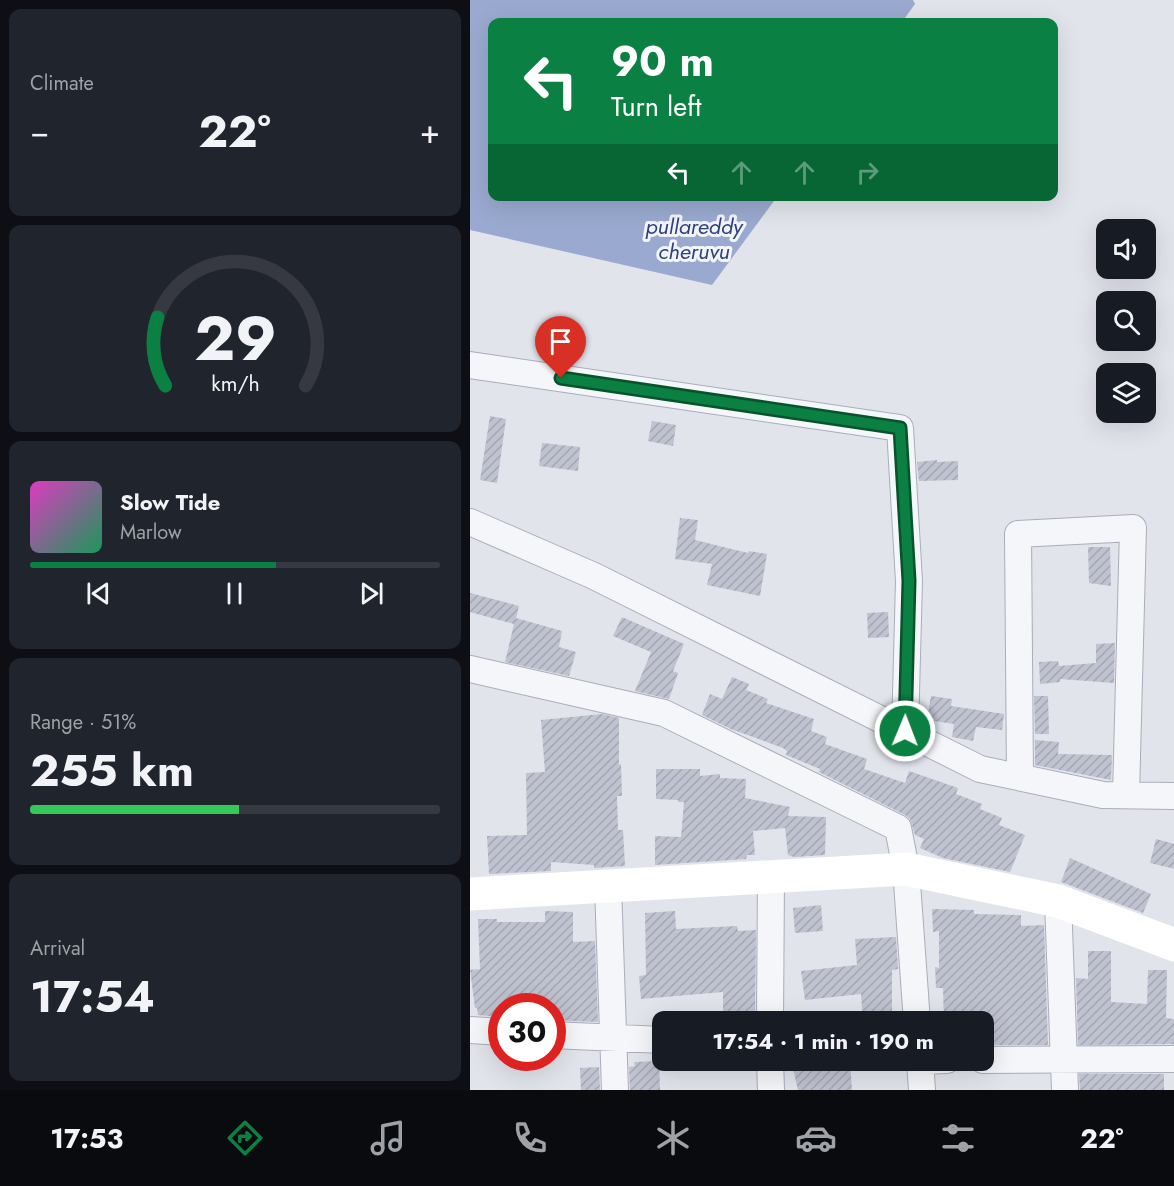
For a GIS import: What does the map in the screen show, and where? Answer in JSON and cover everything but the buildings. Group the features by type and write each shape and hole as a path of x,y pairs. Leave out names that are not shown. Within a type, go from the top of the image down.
{"main road":[{"path":"470,894 906,869 1058,901 1175,945"}],"street":[{"path":"470,365 900,428 909,581 905,731"},
{"path":"470,522 594,576 980,769 1103,795 1175,796"},
{"path":"1020,777 1018,534 1133,528 1126,795"},
{"path":"470,669 664,713 898,828 906,869 916,1011"},
{"path":"770,1011 771,877"},
{"path":"608,886 615,1090"},
{"path":"1058,901 1065,1090"},
{"path":"470,1030 488,1031"},
{"path":"566,1036 652,1040"},
{"path":"994,1060 1175,1059"},
{"path":"770,1071 771,1090"},
{"path":"921,1071 922,1090"}],"water":[{"name":"pullareddy cheruvu","path":"470,0 913,0 915,4 905,18 488,18 488,201 774,201 712,285 470,230"}],"route":[{"path":"561,378 900,428 909,581 905,731"}]}
